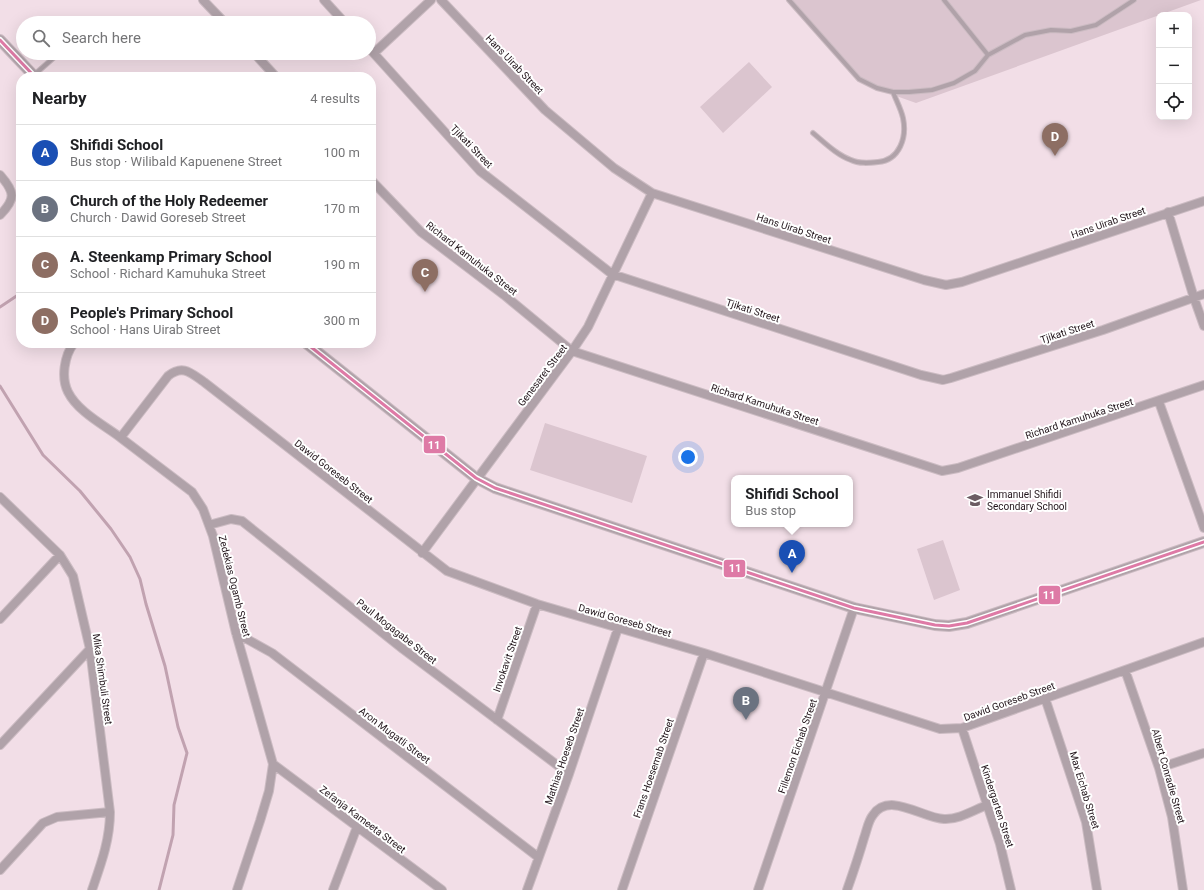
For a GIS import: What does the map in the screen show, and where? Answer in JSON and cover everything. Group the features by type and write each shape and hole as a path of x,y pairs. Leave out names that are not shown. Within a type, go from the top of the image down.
{"street":[{"path":"203,0 218,16"},
{"path":"324,0 339,16"},
{"path":"376,47 431,0"},
{"name":"Hans Uirab Street","path":"441,0 545,110 614,168 652,193 924,280 946,285 962,282 1204,200"},
{"path":"0,40 16,57"},
{"name":"Tjikati Street","path":"376,57 480,171 612,274 921,375 943,380 1103,330 1204,294"},
{"path":"19,60 30,72"},
{"path":"260,60 271,72"},
{"path":"0,175 11,192 12,200 10,205 0,215"},
{"name":"Richard Kamuhuka Street","path":"376,185 421,232 572,351 942,472 1159,402 1204,385"},
{"name":"Genesaret Street","path":"422,552 572,351 588,327 652,193"},
{"path":"1168,212 1204,326"},
{"name":"Zedekias Ogamb Street","path":"70,348 65,365 65,380 68,391 80,407 192,492 200,503 209,525 236,633 273,764 269,791 236,890"},
{"path":"312,348 476,478 495,488 854,608 934,625 949,626 967,623 1204,542"},
{"name":"Dawid Goreseb Street","path":"121,438 168,376 179,370 185,370 204,382 447,571 537,604 704,653 934,728 962,728 1204,642"},
{"path":"1159,402 1204,528"},
{"name":"Mika Shimbuli Street","path":"0,498 60,554 73,576 90,649 110,812 110,830 107,846 92,890"},
{"name":"Paul Mogagabe Street","path":"209,525 231,519 242,521 403,649 569,774"},
{"path":"0,619 60,554"},
{"name":"Invokavit Street","path":"497,720 537,604"},
{"name":"Fillemon Eichab Street","path":"758,890 854,608"},
{"name":"Mathias Hoeseb Street","path":"527,890 569,774 618,628"},
{"name":"Aron Mugatli Street","path":"236,633 272,654 538,858"},
{"path":"0,745 90,649"},
{"name":"Frans Hoesemab Street","path":"622,890 704,653"},
{"name":"Albert Conradie Street","path":"1125,670 1159,768 1174,823 1183,890"},
{"name":"Max Eichab Street","path":"1045,698 1086,822 1097,890"},
{"name":"Kindergarten Street","path":"962,728 1000,844 1011,890"},
{"path":"1159,768 1204,753"},
{"name":"Zefanja Kameeta Street","path":"273,764 442,890"},
{"path":"847,890 871,816 881,807 888,804 933,818 944,819 954,818 987,805"},
{"path":"0,870 43,823 57,818 110,812"},
{"path":"333,890 357,827"}],"lane":[{"path":"789,0 859,79 872,86 893,92 932,90 954,83 975,70 988,55 1025,35 1051,30 1071,31 1096,25 1134,0"},
{"path":"944,0 988,55"},
{"path":"38,72 51,60"},
{"path":"813,134 851,160 863,163 881,162 893,157 900,149 904,139 903,118 893,92"}],"shaded area":[{"path":"791,0 1201,0 1168,12 1156,12 1156,16 916,103 868,86"},
{"path":"749,62 772,87 723,133 700,107"},
{"path":"545,423 647,456 632,503 530,470"},
{"path":"943,540 960,590 934,600 917,549"}],"waterway":[{"path":"0,307 16,296"},
{"path":"0,386 43,455 80,491 111,529 130,557 140,579 165,666 178,727 187,753 174,805 173,835 159,890"}],"transit line":[{"name":"11","path":"0,40 16,57"},
{"name":"11","path":"19,60 30,72"},
{"name":"11","path":"312,348 476,478 495,488 854,608 935,625 949,626 967,623 1204,542"}],"place":[{"name":"People's Primary School","path":"1055,156"},
{"name":"A. Steenkamp Primary School","path":"425,292"},
{"name":"Immanuel Shifidi Secondary School","path":"975,500"},
{"name":"Shifidi School","path":"792,573"},
{"name":"Church of the Holy Redeemer","path":"746,720"}]}
